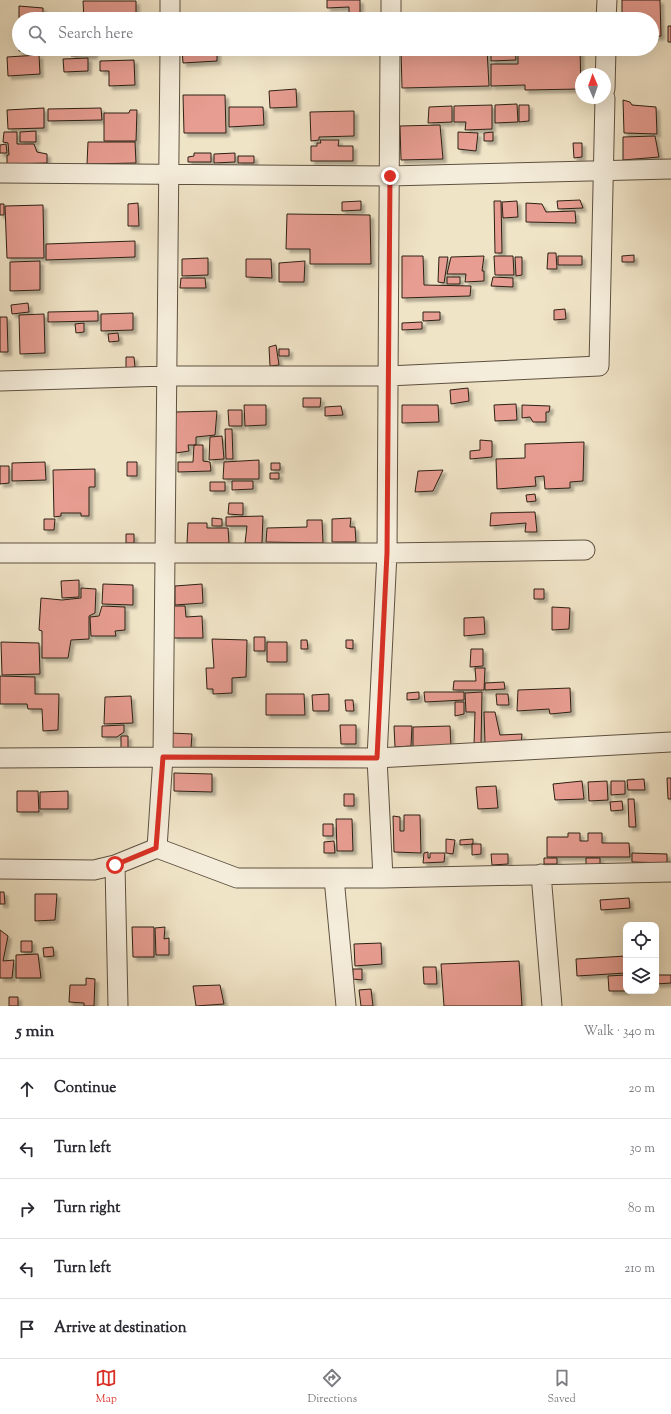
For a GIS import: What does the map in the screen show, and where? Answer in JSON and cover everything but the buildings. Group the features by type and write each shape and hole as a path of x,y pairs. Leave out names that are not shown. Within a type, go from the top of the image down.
{"street":[{"path":"170,0 170,12"},
{"path":"391,0 391,12"},
{"path":"606,12 607,0"},
{"path":"156,848 163,757 170,56"},
{"path":"383,878 377,758 387,553 390,56"},
{"path":"606,56 606,68"},
{"path":"0,382 166,376 388,376 599,366 605,104"},
{"path":"0,173 168,173 390,176 671,169"},
{"path":"0,553 387,553 585,550"},
{"path":"0,758 377,758 671,742"},
{"path":"0,869 94,870 115,865 156,848 237,878 383,878 671,872"},
{"path":"115,865 118,1006"},
{"path":"541,874 552,1006"},
{"path":"334,878 346,1006"}],"route":[{"path":"115,865 156,848 163,757 377,758 387,553 390,176"}]}
